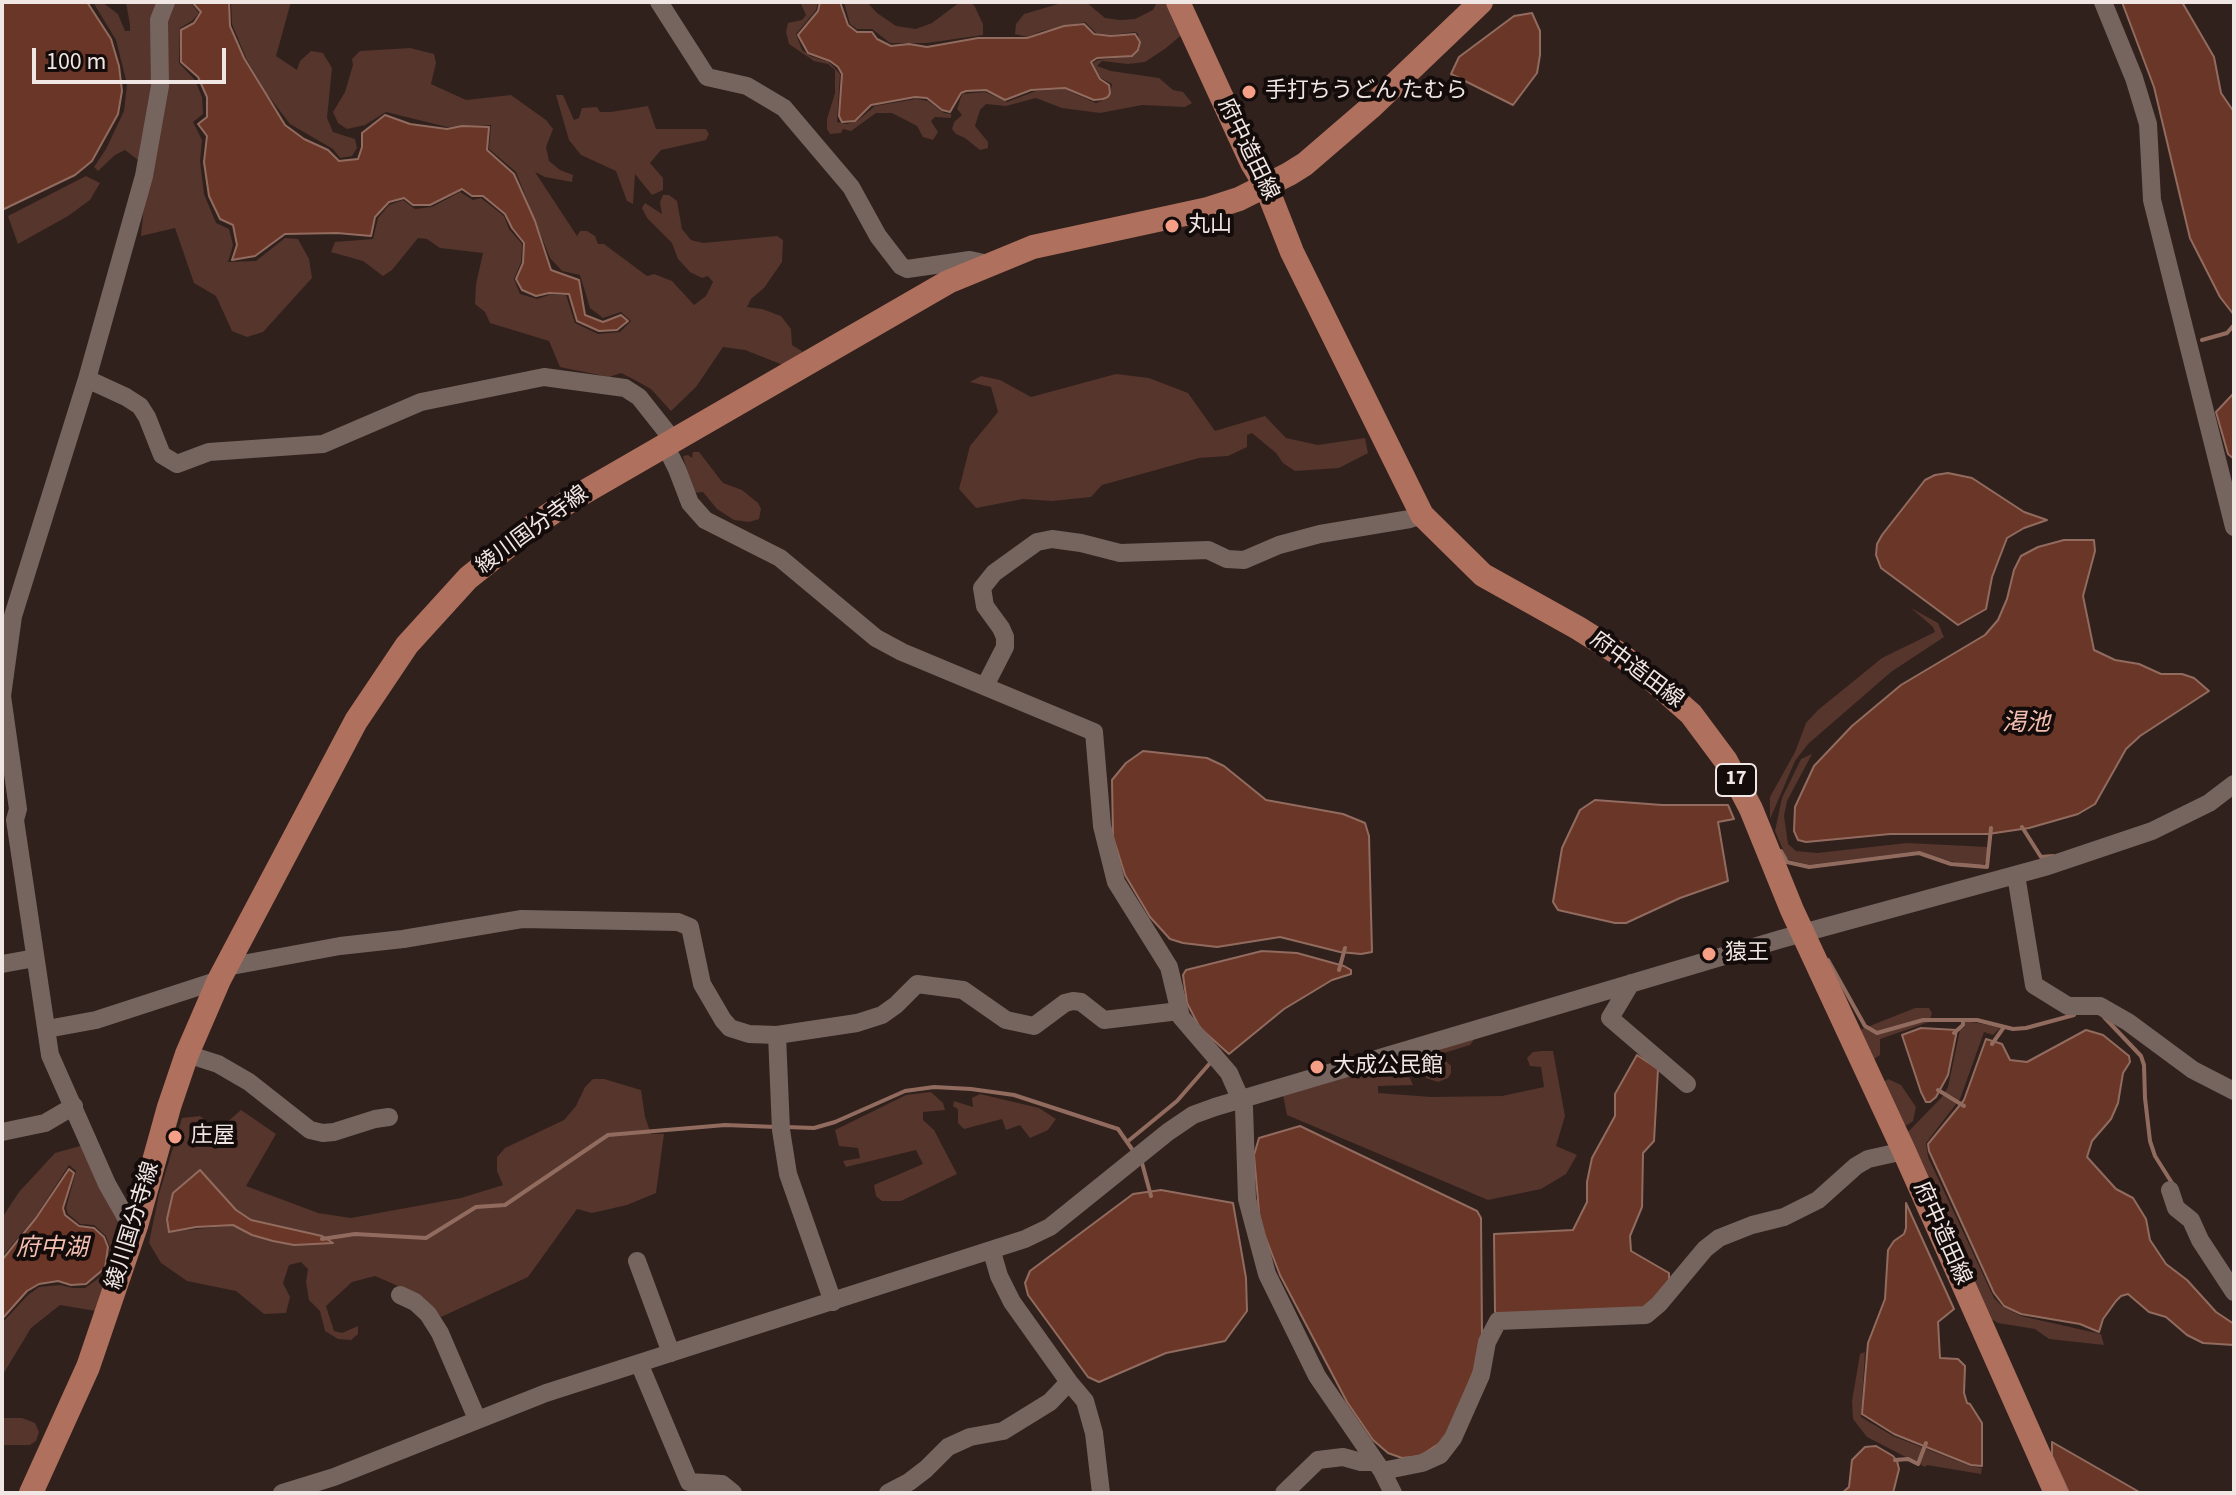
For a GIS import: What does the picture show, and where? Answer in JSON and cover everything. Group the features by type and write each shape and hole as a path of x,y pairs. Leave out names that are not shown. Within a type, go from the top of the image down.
{"main road":[{"name":"府中造田線","path":"1178,2 1252,163 1266,186 1292,252 1422,515 1483,575 1621,655 1691,714 1726,761 1751,809 1803,933 2056,1493"},
{"name":"綾川国分寺線","path":"31,1493 88,1367 136,1226 187,1054 223,974 336,756 378,686 434,614 468,578 537,523 948,282 1033,247 1208,209 1289,174 1370,108 1481,2"}],"street":[{"path":"136,1226 128,1221 107,1184 50,1055 15,820 18,809 2,696 13,616 87,379 144,176 160,86 159,20 166,2"},
{"path":"659,2 707,77 747,86 784,108 851,187 878,236 901,266 907,269 970,260 988,264"},
{"path":"2103,2 2148,124 2152,200 2234,527"},
{"path":"87,379 140,406 162,455 177,464 209,452 323,444 421,402 544,377 625,388 639,397 669,443 690,503 705,520 780,558 876,638 902,652 1094,732 1102,826 1116,882 1169,967 1179,1011 1229,1073 1244,1107 1249,1210 1267,1274 1317,1376 1385,1481"},
{"path":"985,686 1005,647 1005,637 985,606 982,588 994,573 1037,542 1052,539 1120,553 1208,550 1227,559 1244,560 1279,545 1320,534 1422,515"},
{"path":"282,1493 334,1477 477,1419 639,1363 992,1252 1050,1227 1193,1115 1240,1098 1631,983 2016,875 2152,831 2209,803 2234,784"},
{"path":"2016,875 2034,985 2068,1006 2100,1006 2128,1022 2193,1070 2234,1091"},
{"path":"47,1029 96,1020 223,974 340,946 522,919 678,922 690,927 702,984 730,1028 749,1034 777,1035 857,1023 882,1015 917,984 963,990 1006,1020 1034,1026 1065,1003 1073,1001 1081,1002 1104,1020 1179,1011"},
{"path":"2,964 35,958"},
{"path":"1631,983 1610,1018 1687,1084"},
{"path":"777,1035 781,1128 788,1174 833,1302"},
{"path":"187,1054 218,1064 249,1082 310,1130 334,1132 389,1117"},
{"path":"2,1132 45,1123 74,1106"},
{"path":"1385,1481 1440,1455 1453,1438 1481,1375 1487,1342 1498,1321 1646,1315 1705,1249 1719,1238 1784,1217 1818,1200 1868,1159 1904,1151"},
{"path":"2170,1190 2176,1208 2191,1220 2200,1240 2234,1292"},
{"path":"992,1252 999,1276 1012,1302 1085,1401 1091,1415 1101,1493"},
{"path":"637,1261 671,1353"},
{"path":"400,1295 415,1302 428,1314 440,1333 477,1419"},
{"path":"639,1363 689,1482 722,1484 733,1493"},
{"path":"888,1493 909,1482 948,1447 970,1437 1003,1431 1050,1402 1069,1382"},
{"path":"1284,1493 1318,1460 1343,1457 1361,1462 1385,1481"}],"shaded area":[{"path":"93,2 102,2 118,14 125,31 130,31 126,2 190,2 199,13 180,28 179,63 195,80 202,97 203,114 193,122 202,140 200,161 204,194 216,223 229,229 233,245 228,262 256,261 285,238 298,239 309,259 312,278 263,332 247,337 232,331 216,296 194,283 175,228 141,236 144,205 138,160 125,150 98,171 94,167 124,111 127,84 116,40"},
{"path":"231,2 291,2 276,56 297,70 300,61 311,51 323,53 332,68 327,118 333,132 355,139 357,148 352,156 340,158 333,149 290,124 267,94 246,58 232,24"},
{"path":"800,2 818,2 816,10 796,34 802,50 829,62 840,74 837,122 847,124 857,121 875,106 916,99 928,101 944,113 951,114 951,118 935,117 931,121 938,132 933,140 923,137 917,126 892,113 876,113 851,131 843,129 841,133 830,134 827,119 835,93 835,70 828,64 814,61 789,44 786,32 788,23 802,20 806,15"},
{"path":"844,2 867,2 896,26 916,29 932,23 960,2 968,2 974,5 983,24 983,35 927,43 890,43 872,29 857,29 850,24"},
{"path":"1065,2 1086,2 1105,18 1120,20 1135,19 1153,10 1157,2 1173,2 1186,31 1166,48 1145,62 1102,61 1097,66 1159,78 1173,90 1183,92 1192,103 1185,107 1142,105 1100,113 1062,108 1036,98 1006,106 986,104 980,110 975,126 988,142 988,148 980,150 956,134 952,129 954,122 962,115 957,109 962,94 985,92 1007,102 1036,91 1064,89 1096,103 1109,98 1112,84 1101,78 1093,63 1098,60 1134,56 1140,48 1138,34 1096,33 1085,22 1027,37 1015,34 1016,24 1024,14"},
{"path":"410,48 434,54 436,63 431,84 466,100 511,95 546,120 553,129 546,147 549,161 573,175 572,182 535,172 577,236 580,231 587,231 595,236 598,244 604,244 647,276 654,274 672,281 694,305 706,296 713,282 708,276 702,278 690,272 678,259 672,243 647,218 642,208 645,203 662,214 660,202 663,195 677,201 682,229 691,240 703,243 777,236 783,240 782,262 747,307 781,316 791,329 792,345 803,352 783,365 745,350 723,347 696,387 671,411 651,389 621,373 609,377 560,367 549,341 490,323 485,312 475,304 483,253 440,248 427,239 418,238 392,270 383,276 363,261 331,252 335,242 373,239 378,218 389,205 403,200 415,209 432,207 460,192 473,200 481,198 504,216 509,229 522,244 521,262 514,279 520,294 537,299 566,295 575,323 598,334 620,332 631,321 621,312 603,318 590,308 580,275 562,271 550,258 516,172 489,149 491,125 447,127 386,112 365,125 347,129 338,123 333,112 345,92 352,59 360,51"},
{"path":"556,95 563,95 574,120 579,118 582,108 597,107 600,112 611,112 648,106 656,129 706,129 709,134 706,140 661,150 650,163 663,178 663,190 652,195 635,174 633,204 627,201 616,171 581,155 569,140"},
{"path":"86,176 100,183 90,200 18,244 8,216"},
{"path":"1116,374 1149,378 1188,393 1215,431 1265,416 1286,438 1318,445 1365,438 1368,453 1339,468 1295,471 1252,433 1247,435 1247,447 1228,456 1199,458 1102,485 1091,497 1052,501 1023,499 976,508 959,489 970,446 998,412 991,387 970,382 981,376 1000,380 1031,397"},
{"path":"693,452 699,452 723,483 742,490 758,503 761,509 759,519 749,522 734,520 717,509 703,492 693,493 683,456 692,458"},
{"path":"1911,608 1938,623 1944,637 1891,672 1808,744 1795,761 1770,819 1770,797 1795,752 1806,723 1882,658 1935,632"},
{"path":"1812,754 1787,801 1784,816 1788,844 1796,851 1817,853 1907,843 1988,847 1988,858 1984,864 1975,866 1919,851 1808,865 1787,859 1775,831 1782,798 1801,759"},
{"path":"1915,1008 1929,1008 1932,1013 1929,1022 1880,1039 1880,1055 1871,1061 1857,1031"},
{"path":"1965,1021 2001,1027 1993,1035 1984,1032 1960,1099 1926,1143 1928,1157 1994,1298 2003,1307 2021,1316 2101,1334 2104,1345 2049,1339 2035,1329 1998,1323 1986,1316 1905,1135 1948,1087 1960,1030 1965,1027"},
{"path":"1478,1034 1470,1045 1444,1053 1445,1060 1451,1066 1448,1078 1438,1082 1426,1078 1422,1051"},
{"path":"1553,1051 1565,1116 1556,1146 1577,1155 1566,1174 1541,1189 1488,1200 1287,1115 1283,1095 1379,1065 1410,1078 1413,1085 1378,1086 1378,1093 1431,1097 1502,1096 1544,1087 1541,1067 1530,1066 1527,1058 1533,1052"},
{"path":"593,1079 604,1079 641,1090 651,1134 664,1134 656,1193 627,1205 592,1213 577,1209 528,1277 441,1317 414,1293 375,1276 352,1282 326,1306 334,1331 342,1333 358,1326 358,1334 351,1340 338,1339 325,1331 320,1311 309,1300 306,1282 308,1269 301,1262 289,1265 283,1283 290,1297 286,1313 264,1314 236,1291 187,1281 161,1263 149,1243 159,1194 182,1118 200,1116 218,1130 241,1110 276,1134 246,1186 318,1213 351,1218 461,1198 503,1185 497,1171 497,1157 505,1148 564,1120 576,1106 585,1087","holes":["200,1170 236,1211 251,1220 322,1236 332,1242 294,1245 252,1235 233,1225 169,1232 173,1193"]},
{"path":"1888,1079 1901,1085 1916,1107 1913,1121 1906,1126 1893,1109 1882,1083"},
{"path":"931,1092 943,1103 945,1110 923,1112 923,1120 934,1130 957,1174 901,1201 882,1201 876,1196 874,1185 923,1164 916,1150 846,1167 843,1161 860,1158 858,1148 839,1146 835,1130 906,1095"},
{"path":"980,1094 1039,1108 1056,1119 1048,1130 1030,1138 1020,1125 1006,1130 1002,1119 964,1129 958,1123 958,1109 953,1106 954,1101 973,1107 972,1098"},
{"path":"80,1146 86,1150 125,1225 112,1264 109,1262 110,1247 106,1236 94,1225 80,1224 68,1214 66,1208 76,1171 69,1165 36,1216 2,1257 2,1218 19,1192 55,1153"},
{"path":"99,1278 108,1278 96,1311 60,1305 31,1328 2,1376 2,1323 28,1295 39,1287 60,1285 85,1288"},
{"path":"1865,1352 1861,1417 1893,1436 1982,1468 1981,1474 1925,1467 1867,1437 1853,1419 1852,1401 1860,1354"},
{"path":"2,1418 22,1418 35,1423 39,1432 36,1441 30,1445 2,1445"}],"water":[{"path":"2,2 87,2 111,39 122,91 118,114 92,161 75,175 2,210"},
{"path":"192,2 229,2 230,26 244,58 285,125 304,139 328,150 339,161 358,159 362,133 385,115 410,124 447,129 489,127 487,150 514,174 535,221 551,270 579,280 585,315 603,322 621,315 628,321 617,330 599,331 577,321 569,294 536,296 522,290 516,279 523,263 524,243 505,214 483,196 472,196 462,189 430,205 413,205 404,198 389,202 375,217 371,236 285,234 255,256 232,260 237,245 233,225 220,219 209,196 204,162 207,136 198,124 207,117 207,97 198,77 181,62 181,30 194,23 201,12"},
{"path":"820,2 840,2 848,25 857,32 872,32 877,39 891,46 909,44 927,47 978,38 1027,38 1064,26 1084,24 1094,34 1135,34 1140,42 1132,56 1097,58 1091,62 1100,79 1109,85 1110,93 1103,99 1094,100 1065,88 1031,90 1005,100 986,90 966,91 961,93 950,112 942,110 927,98 915,97 871,105 855,121 842,122 839,116 842,74 830,61 808,53 798,35 818,11"},
{"path":"2122,2 2182,2 2214,57 2221,93 2234,112 2234,315 2220,297 2190,238 2154,87"},
{"path":"1532,13 1540,31 1537,73 1513,105 1451,74 1459,57 1514,16"},
{"path":"2234,393 2234,459 2228,454 2216,412"},
{"path":"1948,473 1972,478 2024,512 2047,520 2007,538 1992,577 1986,609 1958,625 1881,568 1876,555 1882,535 1925,480"},
{"name":"渇池","path":"2064,540 2094,540 2095,551 2083,596 2094,650 2161,674 2182,674 2194,678 2209,691 2140,736 2126,749 2095,804 2078,814 2029,828 1988,834 1890,834 1806,842 1798,840 1794,831 1795,807 1814,766 1852,726 1901,685 1985,635 1998,620 2021,556 2038,547"},
{"path":"1143,751 1207,758 1224,766 1266,800 1343,814 1365,823 1369,836 1372,952 1340,952 1280,937 1217,947 1170,939 1150,917 1125,875 1113,837 1112,780 1126,763"},
{"path":"1595,800 1662,805 1728,805 1734,819 1718,822 1728,881 1680,898 1626,923 1558,910 1553,902 1562,848 1580,810"},
{"path":"1262,951 1297,953 1344,966 1351,970 1351,974 1332,980 1284,1009 1229,1054 1200,1028 1187,1003 1183,975 1186,970"},
{"path":"1921,1028 1957,1030 1948,1075 1930,1102 1926,1102 1921,1092 1902,1035"},
{"path":"2086,1030 2103,1035 2129,1056 2130,1062 2123,1073 2118,1103 2111,1119 2092,1141 2087,1157 2116,1189 2133,1198 2146,1219 2150,1240 2166,1264 2187,1280 2216,1312 2234,1324 2234,1345 2203,1343 2187,1335 2166,1317 2149,1312 2128,1294 2116,1301 2103,1319 2099,1332 2080,1324 2021,1314 2004,1306 1994,1293 1928,1144 1964,1100 1986,1039 2002,1044 2010,1060 2027,1062"},
{"path":"1637,1055 1658,1069 1654,1141 1643,1153 1642,1207 1630,1236 1631,1251 1669,1273 1669,1284 1645,1309 1500,1315 1495,1312 1494,1234 1573,1230 1587,1202 1592,1158 1615,1116 1615,1094"},
{"path":"1300,1126 1477,1211 1481,1218 1482,1337 1475,1368 1446,1439 1420,1456 1402,1458 1388,1453 1373,1440 1347,1402 1280,1275 1260,1223 1254,1155 1259,1138"},
{"name":"府中湖","path":"69,1169 74,1173 63,1208 65,1215 79,1226 94,1228 104,1237 108,1247 105,1268 86,1284 71,1285 58,1281 39,1284 27,1291 2,1319 2,1260 36,1218"},
{"path":"200,1170 236,1210 251,1220 322,1236 333,1243 294,1245 252,1235 233,1225 169,1232 167,1219 173,1193"},
{"path":"1161,1190 1233,1203 1246,1278 1247,1311 1225,1341 1166,1353 1099,1382 1088,1377 1028,1295 1025,1283 1030,1271 1133,1194"},
{"path":"1906,1203 1954,1309 1938,1322 1940,1358 1958,1359 1965,1366 1964,1393 1967,1403 1982,1423 1982,1466 1971,1465 1894,1434 1862,1414 1868,1343 1885,1299 1888,1250 1906,1228"},
{"path":"2052,1442 2141,1493 2069,1493 2052,1456"},
{"path":"1876,1446 1897,1461 1899,1469 1893,1493 1842,1493 1849,1487 1852,1460 1865,1447"}],"waterway":[{"path":"2202,340 2227,333 2234,325"},
{"path":"2022,827 2041,857 2053,856"},
{"path":"1781,851 1787,862 1809,867 1919,853 1951,864 1987,867 1991,828"},
{"path":"1339,970 1345,948"},
{"path":"1828,960 1865,1026 1877,1033 1923,1020 1977,1020 2013,1029 2074,1015"},
{"path":"2104,1017 2141,1056 2150,1141 2155,1156 2172,1183"},
{"path":"1954,1033 1963,1025 1963,1020"},
{"path":"1992,1044 2004,1027"},
{"path":"1127,1142 1177,1101 1211,1062"},
{"path":"786,1127 814,1128 835,1122 905,1091 934,1087 971,1089 1014,1095 1118,1129 1134,1152"},
{"path":"1938,1090 1964,1106"},
{"path":"322,1239 355,1234 426,1238 476,1207 505,1205 608,1135 725,1125 777,1127"},
{"path":"1142,1163 1151,1196"},
{"path":"1895,1460 1908,1459 1918,1464 1926,1443"}],"place":[{"name":"手打ちうどん たむら","path":"1249,92"},
{"name":"丸山","path":"1172,226"},
{"name":"猿王","path":"1709,954"},
{"name":"大成公民館","path":"1317,1067"},
{"name":"庄屋","path":"175,1137"}]}
